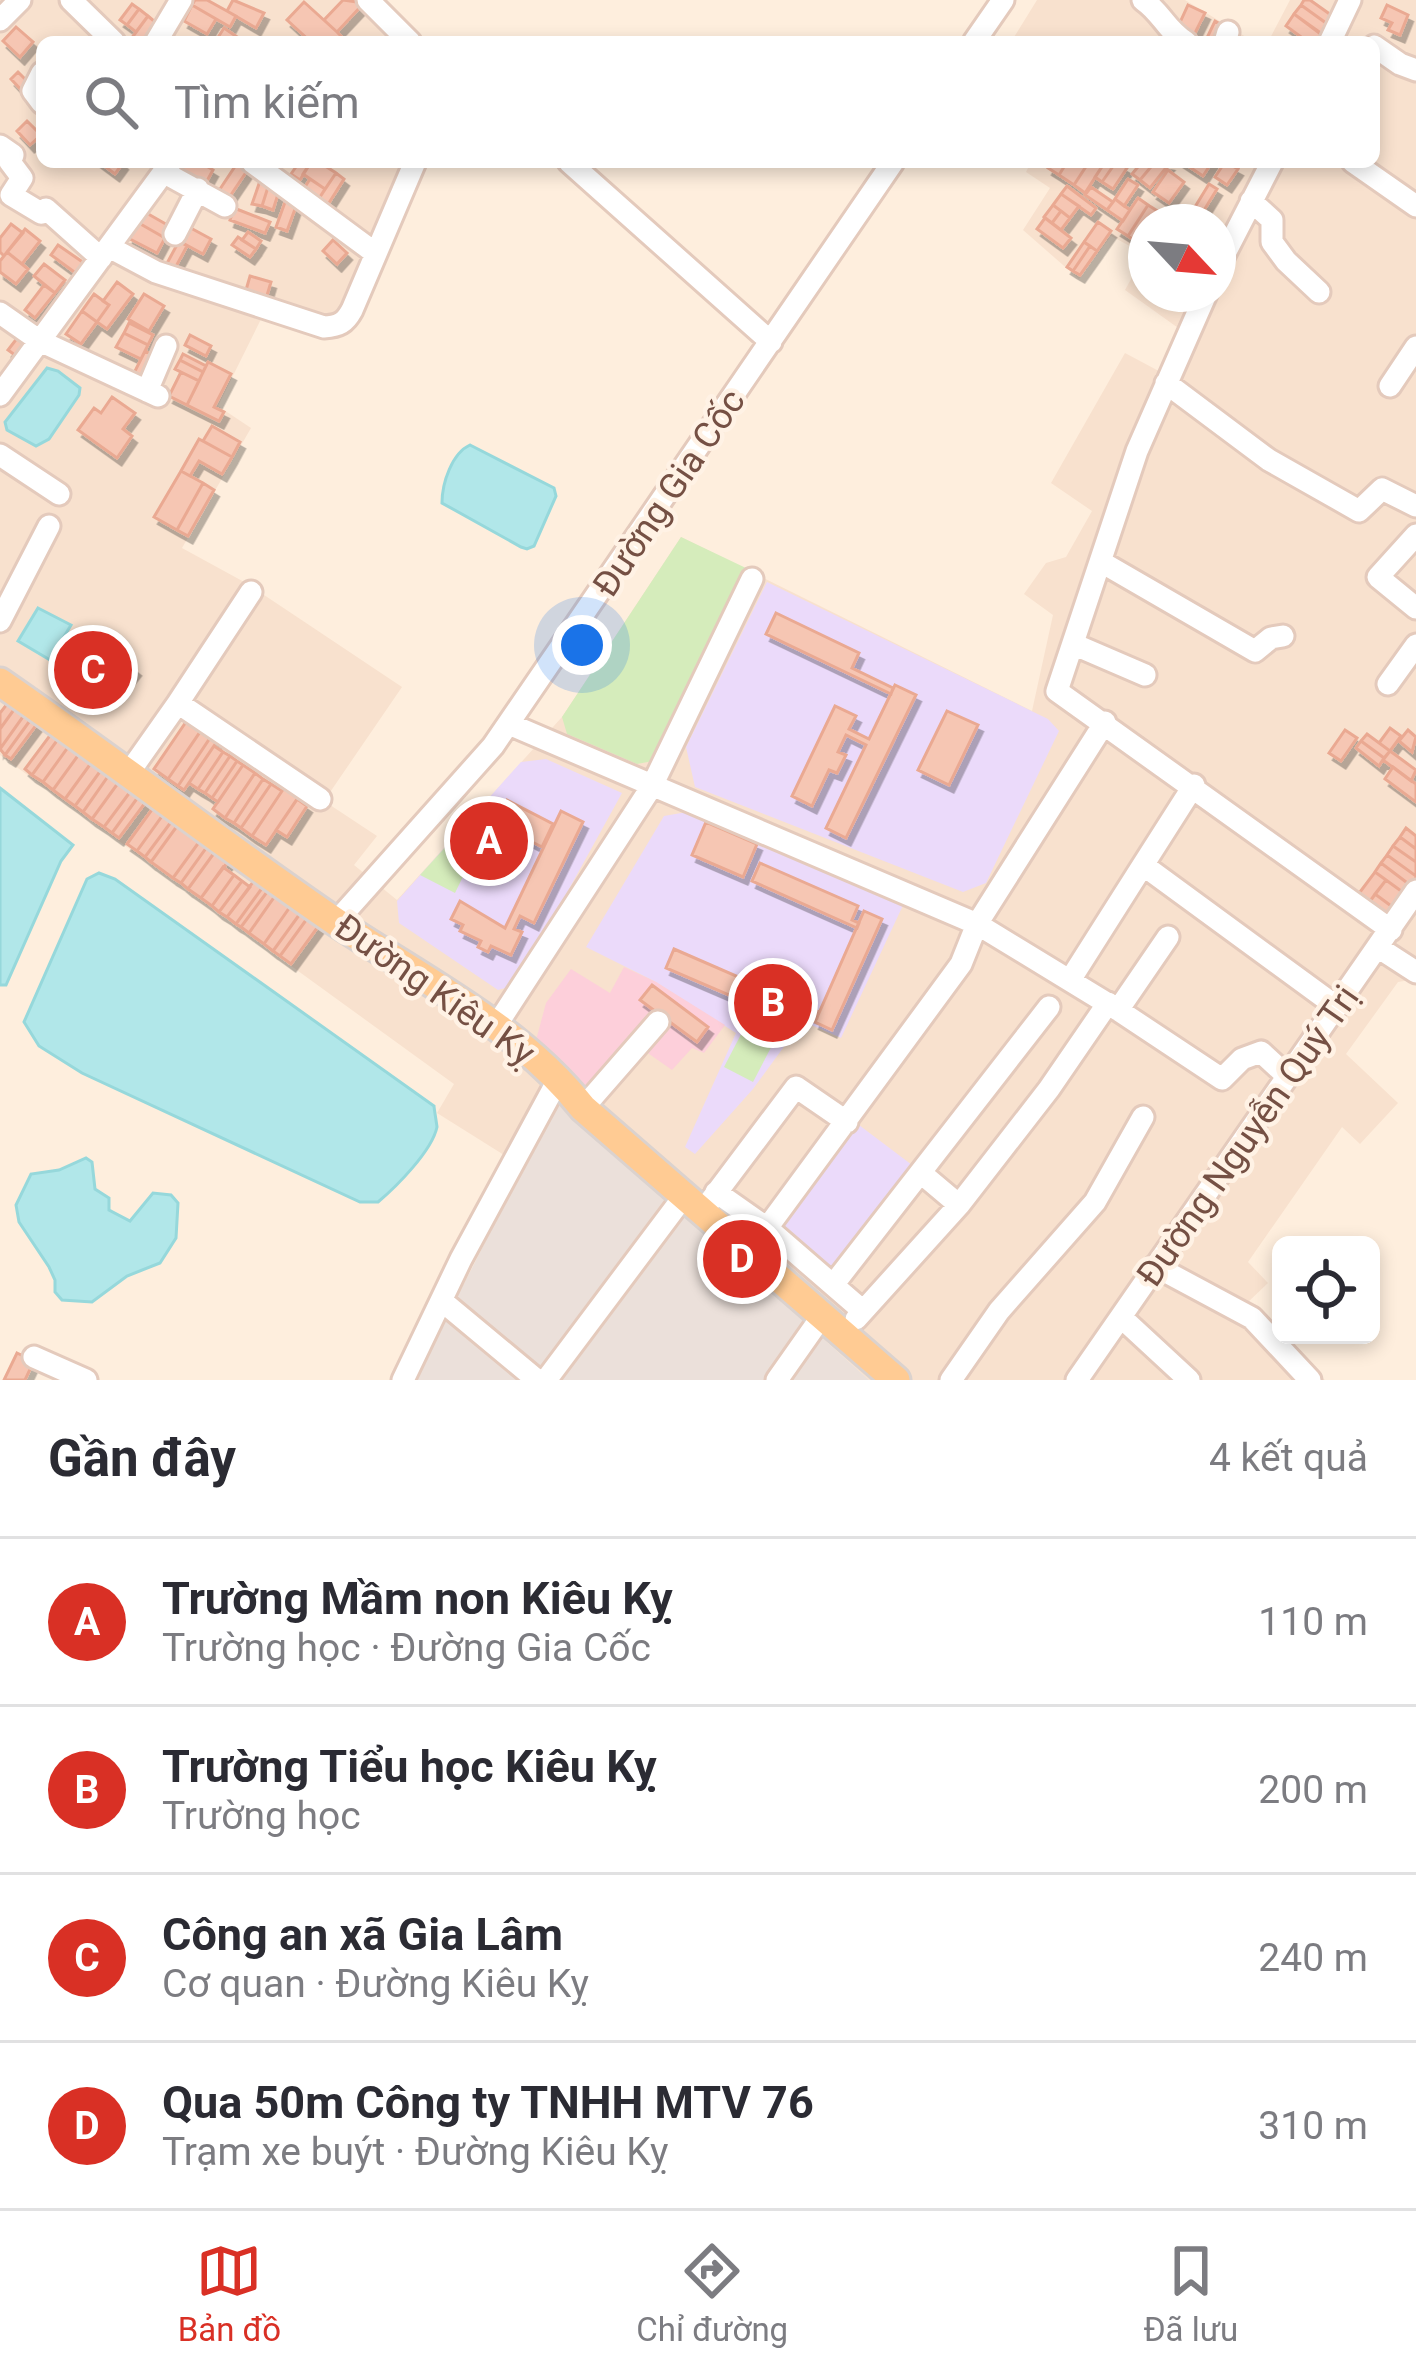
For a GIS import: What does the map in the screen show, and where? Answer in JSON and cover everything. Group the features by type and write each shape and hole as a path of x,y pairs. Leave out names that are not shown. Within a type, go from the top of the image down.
{"main road":[{"name":"Đường Kiêu Kỵ","path":"0,682 336,922 496,1026 559,1078 583,1108 701,1200 780,1279 896,1380"}],"street":[{"path":"0,20 20,0"},
{"path":"160,36 181,0"},
{"path":"368,0 404,36"},
{"path":"978,36 1003,0"},
{"path":"1143,0 1177,36"},
{"path":"1335,32 1350,0"},
{"path":"80,4 101,36"},
{"path":"1380,50 1416,70"},
{"path":"0,146 13,154 10,162 22,178 11,194 15,199 41,213 46,209 105,252 324,327 342,324 347,318 412,168"},
{"path":"0,395 166,168"},
{"path":"168,168 225,206"},
{"path":"259,168 375,253"},
{"path":"576,168 771,342"},
{"name":"Đường Gia Cốc","path":"336,922 509,724 889,168"},
{"path":"1236,231 1269,168"},
{"path":"1362,168 1416,206"},
{"path":"176,235 198,189"},
{"path":"1251,201 1272,220 1272,242 1286,261 1319,292"},
{"path":"1198,312 1137,452 1058,691 1194,785 1385,939 1416,972"},
{"path":"0,313 40,340 152,394 166,346"},
{"path":"1390,386 1416,347"},
{"path":"1166,383 1269,460 1359,511 1382,489 1416,506"},
{"path":"0,455 59,494"},
{"path":"0,621 49,526"},
{"path":"1416,536 1378,577 1416,608"},
{"path":"1103,563 1255,651 1271,638 1283,636"},
{"path":"496,1026 652,785 752,579"},
{"path":"128,773 251,592"},
{"path":"1073,644 1145,675"},
{"path":"1388,684 1416,645"},
{"path":"178,703 320,799"},
{"path":"767,1228 961,964 977,924 1105,722"},
{"path":"509,724 977,924 1222,1079 1243,1059 1261,1052 1287,1076"},
{"path":"1070,980 1194,785"},
{"path":"1143,865 1337,1007"},
{"name":"Đường Nguyễn Quý Trị","path":"1077,1380 1416,891"},
{"path":"777,1380 833,1324 863,1311 959,1205 1168,937"},
{"path":"833,1285 1049,1007"},
{"path":"583,1108 658,1022"},
{"path":"403,1380 559,1078"},
{"path":"442,1301 541,1380 796,1087 847,1121"},
{"path":"951,1380 999,1311 1095,1202 1142,1117"},
{"path":"921,1173 959,1205"},
{"path":"701,1200 767,1228 863,1311"},
{"path":"780,1279 801,1257"},
{"path":"1155,1267 1252,1318 1310,1380"},
{"path":"1122,1318 1190,1380"},
{"path":"34,1357 86,1380"}],"shaded area":[{"path":"0,0 368,0 404,36 36,36 36,168 414,168 352,314 326,329 265,311 218,406 251,428 182,548 246,583 402,687 324,801 377,836 354,865 397,900 562,717 681,537 1032,711 1053,615 1024,594 1046,563 1066,557 1092,511 1051,483 1125,353 1170,377 1188,335 1156,312 1236,312 1236,204 1128,204 1128,245 1111,236 1079,279 1023,230 1050,188 1026,172 1028,168 1380,168 1380,36 1271,36 1290,0 1416,0 1416,979 1398,982 1346,1054 1398,1103 1360,1144 1342,1127 1248,1262 1268,1283 1246,1304 1272,1329 1272,1344 1288,1344 1325,1380 869,1380 559,1100 523,1167 437,1113 454,1084 0,755"},
{"path":"1037,0 1185,0 1244,36 1015,36"},
{"path":"767,582 1048,719 1059,731 986,883 963,892 695,787 686,747"},
{"path":"546,759 622,793 516,985 498,990 399,923 397,901 521,762"},
{"path":"687,812 905,901 841,1038 809,1024 803,1037 794,1033 753,1089 695,1154 685,1147 736,1033 656,982 586,947 664,816"},
{"path":"624,967 725,1025 704,1053 692,1048 672,1070 645,1051 603,1101 535,1044 546,1003 571,969 610,993"},
{"path":"558,1099 869,1380 415,1380"},
{"path":"855,1122 916,1168 832,1277 774,1227"}],"green space":[{"path":"681,537 748,569 653,761 637,764 567,734 562,717"},
{"path":"450,842 474,854 455,893 420,875"},
{"path":"749,1019 778,1034 753,1082 724,1067"}],"water":[{"path":"47,368 80,388 49,439 36,446 7,430 5,422"},
{"path":"470,445 554,488 556,496 534,546 521,547 442,503 449,469"},
{"path":"38,608 71,625 50,660 18,641"},
{"path":"0,788 73,845 61,861 6,985 0,985"},
{"path":"99,873 115,879 434,1106 437,1127 428,1147 378,1202 360,1202 82,1073 39,1046 24,1022 87,879"},
{"path":"86,1158 92,1162 95,1189 109,1198 109,1210 130,1221 153,1193 171,1195 178,1203 176,1238 160,1263 127,1276 92,1302 62,1300 55,1292 55,1280 19,1222 16,1205 31,1174 59,1170"}],"building":[{"path":"195,0 207,0 236,16 230,27 192,5"},
{"path":"233,0 264,13 256,28 227,11"},
{"path":"343,0 364,3 337,32 324,20"},
{"path":"1304,0 1338,20 1333,28 1301,5"},
{"path":"304,2 341,36 304,36 287,20"},
{"path":"132,4 139,9 127,25 120,20"},
{"path":"192,5 216,19 207,34 184,21"},
{"path":"1188,5 1205,13 1194,36 1177,29"},
{"path":"1301,5 1333,28 1323,36 1294,14"},
{"path":"1387,5 1408,15 1400,35 1388,30 1392,23 1381,18"},
{"path":"139,9 148,16 136,32 127,25"},
{"path":"1294,14 1325,36 1300,36 1286,26"},
{"path":"148,16 161,27 154,36 133,36"},
{"path":"1215,21 1222,25 1217,36 1208,36"},
{"path":"16,27 33,42 20,57 3,41"},
{"path":"18,72 32,86 25,94 11,79"},
{"path":"27,121 36,130 36,140 30,145 17,131"},
{"path":"176,168 213,170 203,188 174,172"},
{"path":"234,168 249,168 226,202 216,195"},
{"path":"295,168 307,168 300,180 291,174"},
{"path":"307,168 328,168 336,173 325,189 303,174"},
{"path":"1063,168 1085,168 1074,185 1059,175"},
{"path":"1085,168 1101,168 1085,193 1074,185"},
{"path":"1101,168 1112,168 1102,182 1095,177"},
{"path":"1112,168 1127,168 1113,189 1102,182"},
{"path":"1137,168 1150,168 1140,180 1132,174"},
{"path":"1150,168 1166,168 1150,188 1140,180"},
{"path":"1221,168 1238,169 1227,185 1215,177"},
{"path":"1168,170 1184,182 1169,203 1153,192"},
{"path":"336,173 344,179 327,206 318,200"},
{"path":"310,179 325,189 318,200 303,190"},
{"path":"1128,179 1138,185 1124,206 1115,199"},
{"path":"260,181 269,184 262,206 252,204"},
{"path":"269,184 280,188 273,210 262,206"},
{"path":"1209,184 1217,189 1208,204 1197,204"},
{"path":"1067,186 1096,208 1091,215 1061,194"},
{"path":"1091,187 1113,202 1107,210 1085,195"},
{"path":"288,194 299,198 287,231 276,227"},
{"path":"1061,194 1079,206 1070,218 1053,205"},
{"path":"1115,199 1128,213 1123,221 1107,210"},
{"path":"1053,205 1061,211 1052,223 1044,217"},
{"path":"234,208 270,222 265,233 230,220"},
{"path":"143,211 171,227 165,238 137,222"},
{"path":"1061,211 1070,218 1061,230 1052,223"},
{"path":"1128,213 1128,236 1117,229"},
{"path":"1045,218 1071,238 1063,248 1037,229"},
{"path":"137,222 165,238 157,253 128,238"},
{"path":"1098,222 1111,231 1097,251 1084,242"},
{"path":"11,224 23,233 4,256 0,238"},
{"path":"187,226 211,239 203,254 179,241"},
{"path":"25,229 40,241 22,264 7,252"},
{"path":"248,232 261,241 256,249 242,240"},
{"path":"238,237 256,249 250,257 232,245"},
{"path":"333,240 347,253 337,264 323,251"},
{"path":"179,241 187,246 173,272 165,267"},
{"path":"1084,242 1090,246 1073,271 1067,267"},
{"path":"58,245 84,263 77,274 51,255"},
{"path":"1090,246 1097,251 1080,275 1073,271"},
{"path":"7,252 28,269 16,284 0,272 0,261"},
{"path":"44,264 65,280 55,293 34,276"},
{"path":"250,276 271,282 265,302 244,297"},
{"path":"117,282 133,294 107,329 97,322 109,305 103,301"},
{"path":"44,285 55,293 35,318 25,310"},
{"path":"94,294 109,305 97,322 82,311"},
{"path":"144,294 164,306 149,331 128,319"},
{"path":"82,311 97,322 81,344 66,334"},
{"path":"129,323 153,335 148,345 124,333"},
{"path":"124,333 148,345 141,359 116,347"},
{"path":"190,335 211,346 206,356 185,345"},
{"path":"18,337 33,348 23,361 8,350"},
{"path":"145,351 158,358 147,380 134,373"},
{"path":"183,354 206,366 203,372 180,360"},
{"path":"180,360 203,372 199,381 175,369"},
{"path":"208,362 231,374 214,407 224,412 219,421 187,405"},
{"path":"181,372 199,381 187,405 169,396"},
{"path":"112,397 135,413 123,429 132,436 117,458 78,430 94,408 101,413"},
{"path":"212,426 240,442 232,457 203,441"},
{"path":"199,439 232,457 222,474 199,461 190,476 181,471"},
{"path":"181,471 203,483 177,530 154,517"},
{"path":"203,483 214,490 188,536 177,530"},
{"path":"776,613 859,653 852,668 893,688 891,694 766,634"},
{"path":"104,644 136,669 118,692 86,668"},
{"path":"895,685 916,695 846,838 826,828 866,745 846,735 838,752 846,755 837,773 829,770 812,806 792,796 835,706 856,716 849,729 869,739"},
{"path":"11,699 18,704 0,729 0,713"},
{"path":"18,704 27,711 0,749 0,729"},
{"path":"27,711 34,715 5,755 0,749"},
{"path":"947,711 978,725 949,785 918,770"},
{"path":"34,715 40,720 11,759 5,755"},
{"path":"190,716 204,726 168,779 154,769"},
{"path":"204,726 214,732 178,786 168,779"},
{"path":"1390,728 1401,736 1390,751 1379,743"},
{"path":"54,730 61,735 32,775 25,769"},
{"path":"1345,730 1357,738 1341,761 1329,753"},
{"path":"1408,730 1416,737 1412,752 1399,741"},
{"path":"214,732 220,737 184,790 178,786"},
{"path":"1367,734 1390,751 1384,758 1361,741"},
{"path":"61,735 71,743 43,782 32,775"},
{"path":"1361,741 1384,758 1379,766 1356,748"},
{"path":"71,743 82,750 53,790 43,782"},
{"path":"214,746 223,752 198,789 189,783"},
{"path":"82,750 94,759 65,799 53,790"},
{"path":"1390,751 1416,770 1411,781 1383,760"},
{"path":"223,752 230,756 205,793 198,789"},
{"path":"230,756 237,761 212,798 205,793"},
{"path":"94,759 104,766 75,806 65,799"},
{"path":"237,761 243,765 218,802 212,798"},
{"path":"243,765 255,773 225,818 213,809"},
{"path":"104,766 111,772 83,812 75,806"},
{"path":"1393,767 1416,784 1416,802 1385,779"},
{"path":"111,772 121,779 92,819 83,812"},
{"path":"255,773 263,779 234,823 225,818"},
{"path":"121,779 133,788 104,827 92,819"},
{"path":"263,779 271,784 241,828 234,823"},
{"path":"288,782 302,792 266,845 252,836"},
{"path":"271,784 282,791 252,836 241,828"},
{"path":"133,788 141,793 112,833 104,827"},
{"path":"141,793 148,799 119,838 112,833"},
{"path":"297,799 307,806 287,837 276,830"},
{"path":"507,800 553,824 542,847 495,823"},
{"path":"156,804 165,812 137,851 127,844"},
{"path":"561,811 583,822 534,923 520,916 514,929 522,932 511,955 491,946 488,952 478,947 481,941 460,931 463,925 451,919 460,901 505,928"},
{"path":"165,812 174,818 145,857 137,851"},
{"path":"174,818 180,822 151,862 145,857"},
{"path":"180,822 202,838 173,878 151,862"},
{"path":"706,822 757,844 743,877 692,855"},
{"path":"1406,828 1416,836 1416,849 1400,837"},
{"path":"1400,837 1416,849 1416,862 1393,846"},
{"path":"202,838 209,844 181,883 173,878"},
{"path":"209,844 217,849 188,889 181,883"},
{"path":"1393,846 1416,862 1416,876 1387,855"},
{"path":"217,849 230,859 201,898 188,889"},
{"path":"1387,855 1416,876 1414,888 1381,863"},
{"path":"760,863 858,906 852,920 859,923 857,928 752,881"},
{"path":"1381,863 1414,888 1408,896 1375,872"},
{"path":"223,867 234,875 212,906 201,898"},
{"path":"1375,872 1386,880 1368,904 1357,896"},
{"path":"234,875 242,881 219,912 212,906"},
{"path":"256,878 265,884 236,924 227,917"},
{"path":"1386,880 1408,896 1398,911 1375,894"},
{"path":"242,881 250,887 227,917 219,912"},
{"path":"265,884 270,888 241,927 236,924"},
{"path":"270,888 277,893 249,933 241,927"},
{"path":"277,893 292,904 264,944 249,933"},
{"path":"1375,894 1398,911 1391,921 1368,904"},
{"path":"292,904 302,911 273,951 264,944"},
{"path":"302,911 309,916 280,956 273,951"},
{"path":"864,911 882,919 832,1030 815,1022"},
{"path":"309,916 320,924 291,964 280,956"},
{"path":"674,949 819,1012 817,1018 800,1011 794,1023 666,968"},
{"path":"652,985 708,1027 697,1042 640,1000"},
{"path":"17,1353 34,1361 25,1380 4,1380"}],"place":[{"name":"Công an xã Gia Lâm","path":"93,670"},
{"name":"Trường Mầm non Kiêu Kỵ","path":"489,841"},
{"name":"Trường Tiểu học Kiêu Kỵ","path":"773,1003"},
{"name":"Qua 50m Công ty TNHH MTV 76","path":"742,1259"}]}
